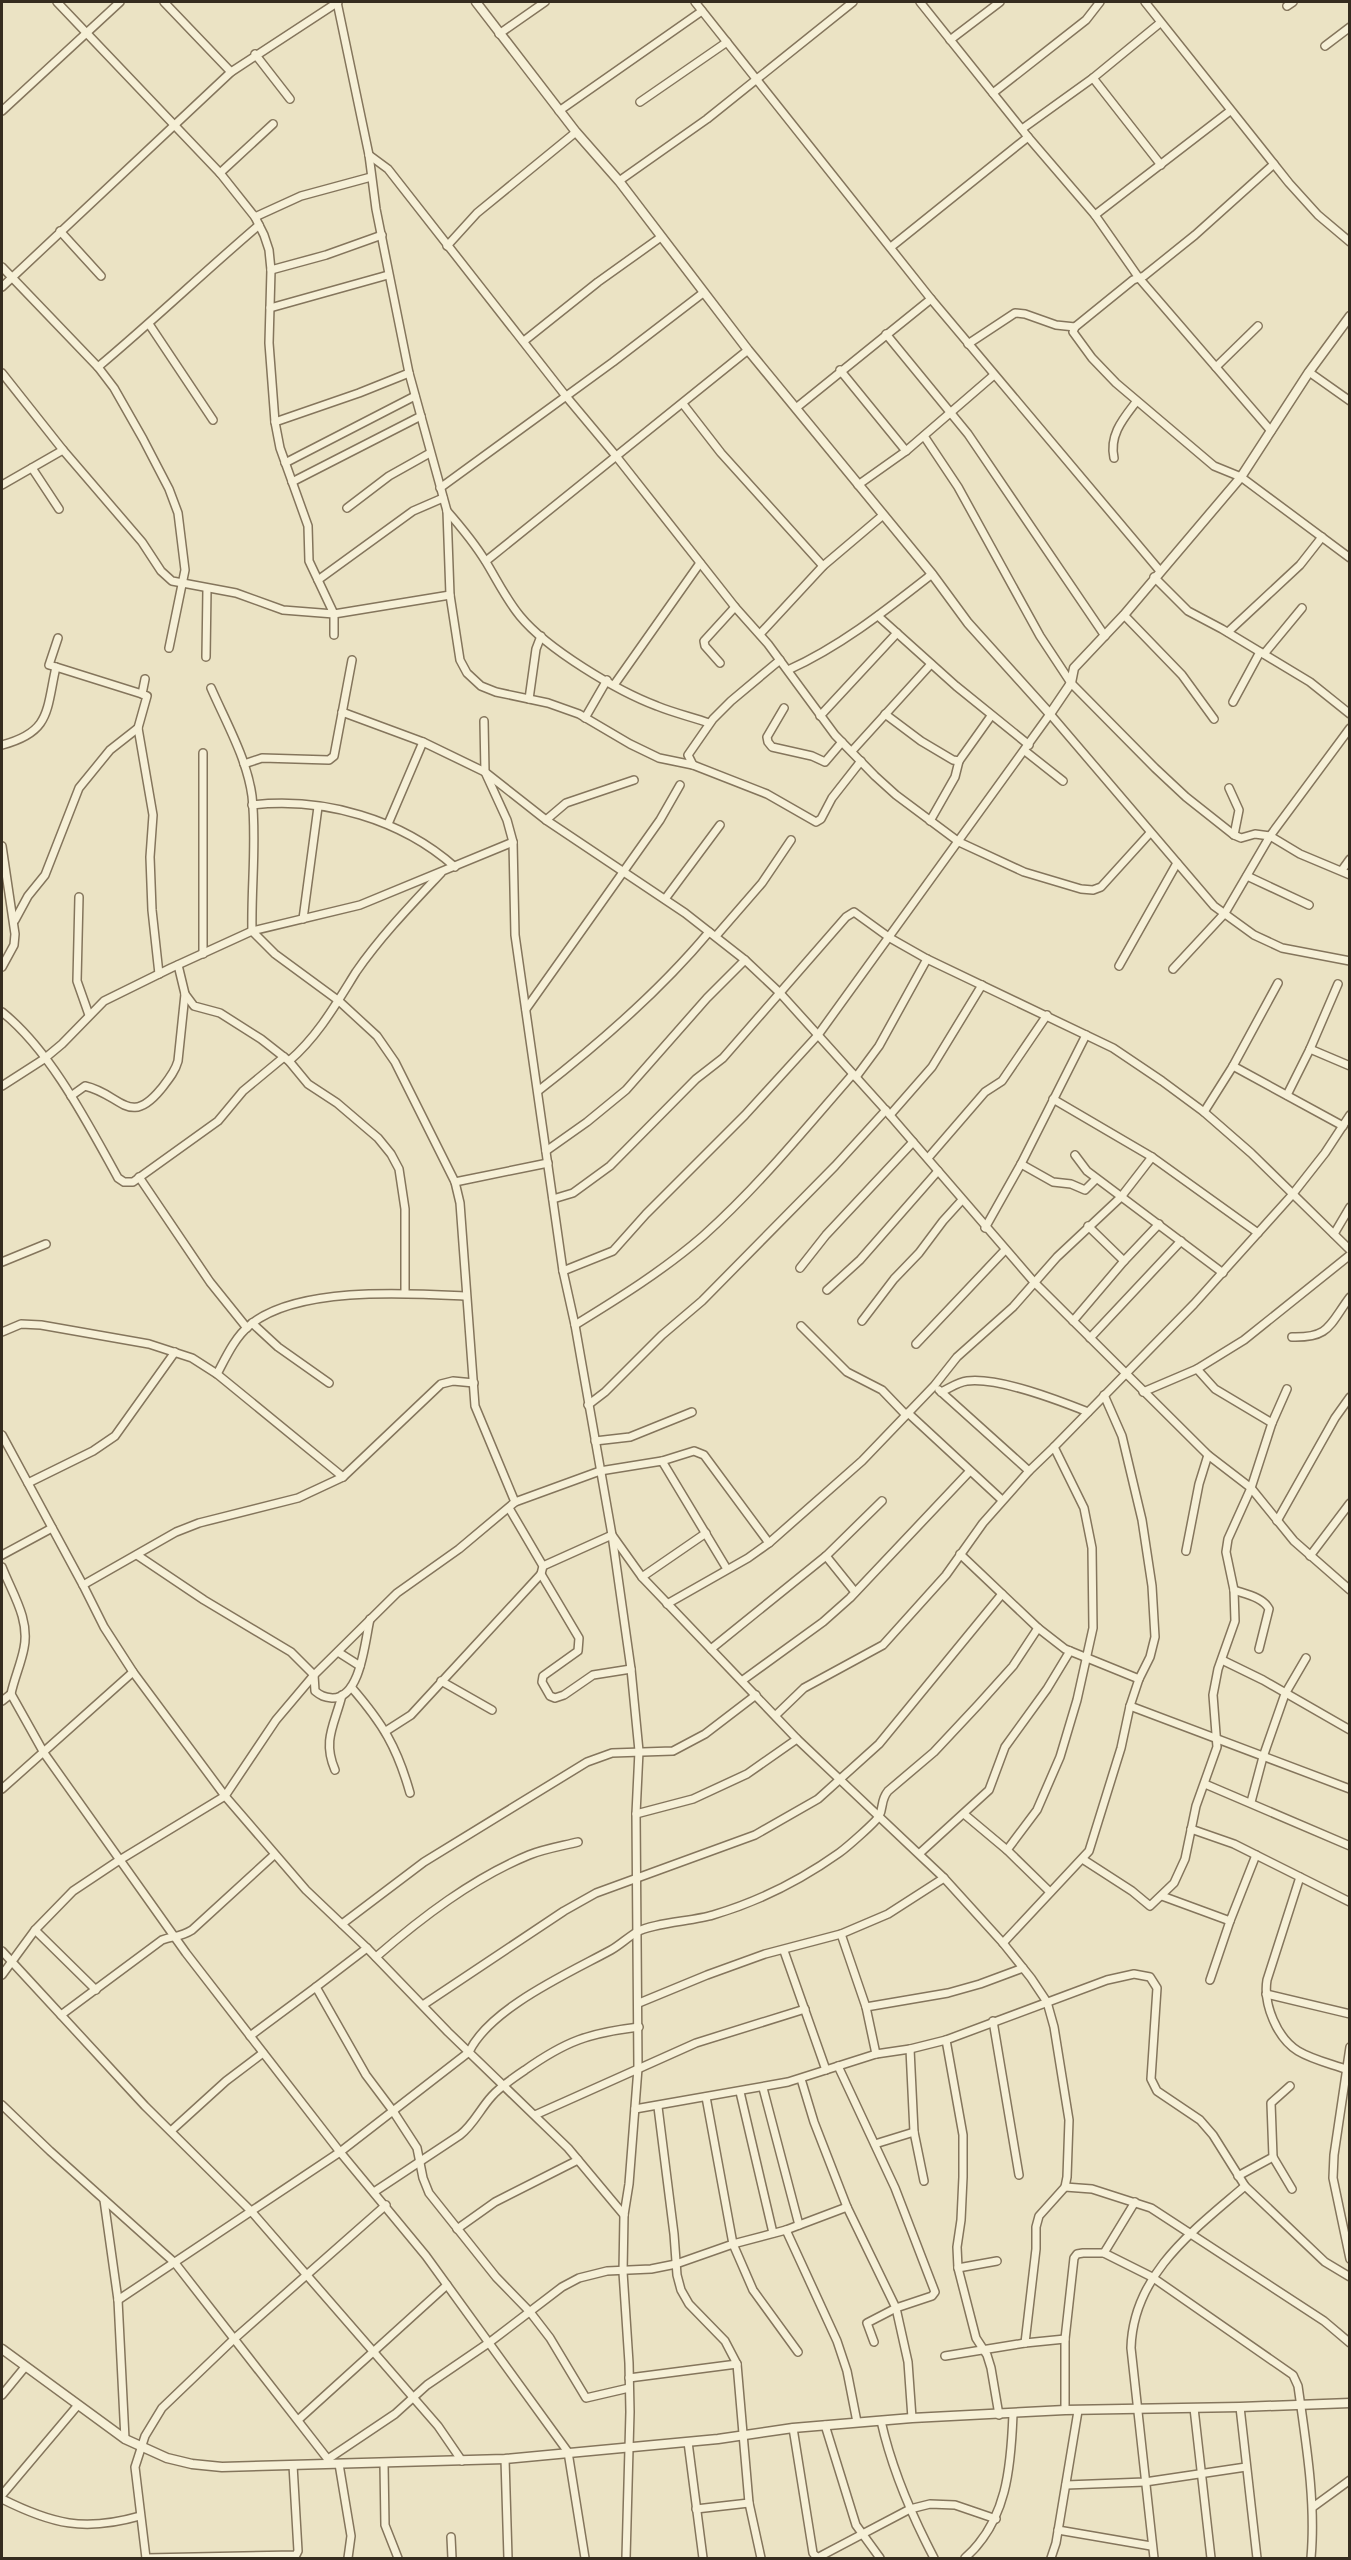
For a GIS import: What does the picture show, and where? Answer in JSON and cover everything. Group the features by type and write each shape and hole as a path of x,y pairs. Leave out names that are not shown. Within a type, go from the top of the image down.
{"street":[{"path":"57,2 175,123 220,173 259,225 269,250 271,270 269,343 275,422 285,463 308,526 309,561 334,614 334,635"},
{"path":"2,111 120,2"},
{"path":"164,2 231,72"},
{"path":"476,2 559,111 619,181 748,350 882,516 932,574 968,623 1050,714 1214,906 1254,935 1282,948 1350,961"},
{"path":"499,34 545,2"},
{"path":"695,2 931,299 1188,611 1228,632 1310,682 1350,714"},
{"path":"619,181 758,80 853,2"},
{"path":"920,2 1028,137 1095,215 1139,278 1271,431"},
{"path":"950,40 1000,2"},
{"path":"993,93 1086,20 1101,2"},
{"path":"1144,2 1230,111 1318,215 1350,242"},
{"path":"2,287 231,72 334,3 369,155 388,275 409,373 447,511 450,595 460,660 467,673 482,686 496,692 548,703 585,718 659,758 693,765 767,794 816,822 821,819 832,798 861,761"},
{"path":"559,111 702,10"},
{"path":"1022,129 1093,78 1160,23"},
{"path":"1325,46 1350,27"},
{"path":"640,102 727,42"},
{"path":"255,54 290,99"},
{"path":"1093,78 1161,165"},
{"path":"1095,215 1230,111"},
{"path":"220,173 273,124"},
{"path":"447,246 477,213 576,132"},
{"path":"891,247 1028,137"},
{"path":"369,155 388,169 565,395 735,607 760,634 820,716 842,742 896,795 960,842 1024,872 1081,889 1093,890 1101,887 1150,833"},
{"path":"1275,164 1195,235 1139,278 1133,280 1075,327 1073,332 1092,358 1136,402 1174,430 1214,466 1240,477 1350,558"},
{"path":"255,217 301,196 371,177"},
{"path":"98,367 259,225"},
{"path":"60,231 101,276"},
{"path":"271,270 326,255 382,235"},
{"path":"524,341 598,282 661,237"},
{"path":"2,267 98,367 114,388 172,497 178,513 185,570 169,648"},
{"path":"270,308 388,275"},
{"path":"441,488 703,293"},
{"path":"796,408 840,370 931,299"},
{"path":"969,344 1015,313 1025,314 1056,325 1075,327"},
{"path":"563,1271 614,1251 646,1214 746,1115 818,1035 1027,748 1071,683 1074,668 1124,615 1240,477 1309,372 1346,329 1350,316"},
{"path":"149,324 213,420"},
{"path":"1216,367 1258,326"},
{"path":"886,334 952,413 1105,636"},
{"path":"486,561 748,350"},
{"path":"840,370 906,451"},
{"path":"1309,372 1350,401"},
{"path":"2,373 63,450 142,542 165,576 182,584 236,593 283,610 334,614 450,595"},
{"path":"275,422 409,373"},
{"path":"858,485 906,451 994,375"},
{"path":"285,463 415,396"},
{"path":"1114,458 1113,439 1117,428 1136,402"},
{"path":"683,404 722,453 823,566"},
{"path":"292,482 420,416"},
{"path":"924,436 958,487 1040,636 1071,683 1162,775 1234,835 1241,838 1255,834 1270,836 1300,854 1350,875"},
{"path":"2,486 63,450"},
{"path":"347,508 389,476 430,453"},
{"path":"32,468 59,509"},
{"path":"318,580 414,511 443,498"},
{"path":"447,511 486,561 499,586 521,617 541,636 567,656 610,683 656,706 709,723"},
{"path":"760,634 823,566 882,516"},
{"path":"1228,632 1300,565 1322,537"},
{"path":"585,718 700,563"},
{"path":"788,670 822,654 878,616 932,574"},
{"path":"206,657 207,589"},
{"path":"720,663 705,646 704,640 735,607"},
{"path":"1233,702 1262,653 1302,609"},
{"path":"1124,615 1182,675 1214,718"},
{"path":"878,616 1063,781"},
{"path":"820,716 897,633"},
{"path":"530,699 536,649 541,636"},
{"path":"58,638 49,665 147,696 138,728 153,815 150,857 152,910 159,974"},
{"path":"244,764 262,758 329,760 334,756 352,660"},
{"path":"693,765 688,755 709,723 731,700 780,660"},
{"path":"852,751 931,664"},
{"path":"2,745 30,735 40,726 45,716 56,667"},
{"path":"142,694 145,679"},
{"path":"211,688 244,764 252,805 252,931 275,954 339,1001 377,1036 395,1062 455,1182 460,1203 475,1406 515,1502"},
{"path":"784,708 767,737 772,747 812,756 825,762 842,742"},
{"path":"342,712 423,742 484,772 546,820 665,899 745,960 780,993 855,1075 1034,1282 1208,1455 1251,1488 1276,1521 1310,1556 1350,1590"},
{"path":"885,714 921,741 953,760 959,761"},
{"path":"930,820 955,777 959,761 991,716"},
{"path":"484,721 484,772 507,820 513,842 515,935 563,1271 575,1325 612,1535 631,1669 639,1751 636,1814 638,2068 629,2184 624,2215 623,2271 629,2378 626,2559"},
{"path":"15,920 28,896 45,875 79,789 110,750 138,728"},
{"path":"1173,969 1225,913 1270,836 1350,728"},
{"path":"388,824 423,742"},
{"path":"202,954 203,753"},
{"path":"546,820 566,803 634,780"},
{"path":"526,1009 669,807 680,785"},
{"path":"1229,788 1239,810 1234,835"},
{"path":"252,805 282,802 318,807 388,824 438,852 455,867"},
{"path":"303,919 318,807"},
{"path":"665,899 720,825"},
{"path":"538,1091 658,990 762,883 791,840"},
{"path":"2,1086 44,1059 62,1044 104,1001 159,974 252,931 360,905 455,867 486,851 513,842"},
{"path":"2,846 15,920 14,945 2,967"},
{"path":"1342,870 1350,859"},
{"path":"1119,966 1177,863"},
{"path":"2,1012 22,1032 71,1096 118,1178 124,1182 133,1182 219,1121 243,1091 314,1036 398,917 443,871"},
{"path":"1246,876 1309,905"},
{"path":"79,897 78,981 88,1015"},
{"path":"553,1199 573,1192 610,1166 696,1079 723,1058 849,914 854,912 890,938 927,959 1113,1048 1162,1081 1204,1112 1251,1153 1350,1250"},
{"path":"575,1325 641,1285 703,1235 762,1177 879,1046 927,959"},
{"path":"546,1150 587,1122 626,1090 707,998 745,960"},
{"path":"71,1096 85,1086 103,1091 129,1108 135,1109 151,1101 176,1070 185,994 178,965"},
{"path":"1204,1112 1233,1066 1278,983"},
{"path":"1287,1095 1338,984"},
{"path":"588,1405 702,1301 932,1067 982,985"},
{"path":"185,994 194,1006 220,1013 286,1059 308,1084 337,1103 378,1138 399,1169 405,1209 405,1293"},
{"path":"928,1158 985,1092 1002,1080 1047,1015"},
{"path":"985,1228 1021,1164 1086,1035"},
{"path":"1310,1049 1350,1066"},
{"path":"776,1715 804,1688 883,1645 946,1575 1002,1500 1223,1273 1292,1195 1347,1121 1287,1095 1233,1066"},
{"path":"1053,1100 1152,1156 1258,1233"},
{"path":"800,1268 826,1235 914,1142"},
{"path":"1075,1155 1096,1179 1223,1273"},
{"path":"667,1604 769,1543 862,1461 934,1386 957,1357 1013,1307 1088,1226 1121,1197 1152,1156"},
{"path":"455,1182 548,1163"},
{"path":"1021,1164 1053,1182 1071,1184 1085,1190 1096,1179"},
{"path":"827,1290 863,1257 938,1171"},
{"path":"139,1177 210,1282 249,1326 329,1383"},
{"path":"862,1321 894,1279 919,1253 962,1200"},
{"path":"1334,1234 1350,1207"},
{"path":"1073,1322 1124,1261 1159,1224"},
{"path":"1088,1226 1124,1261"},
{"path":"1090,1338 1181,1241"},
{"path":"2,1262 46,1244"},
{"path":"916,1344 1005,1250"},
{"path":"1143,1392 1197,1368 1244,1340 1350,1255"},
{"path":"217,1374 229,1351 249,1326 280,1307 313,1299 405,1293 466,1296"},
{"path":"1292,1337 1315,1337 1324,1332 1350,1297"},
{"path":"2,1332 21,1324 41,1325 149,1344 192,1358 217,1374 343,1477"},
{"path":"801,1326 847,1372 882,1390 1002,1500"},
{"path":"28,1483 93,1451 115,1436 175,1352"},
{"path":"1197,1368 1215,1389 1272,1423"},
{"path":"83,1585 176,1532 199,1523 298,1497 343,1477 441,1384 453,1381 474,1383"},
{"path":"941,1392 968,1381 993,1382 1064,1402 1088,1412"},
{"path":"934,1386 1029,1471"},
{"path":"1084,1860 1132,1891 1147,1906 1162,1896 1174,1883 1185,1860 1191,1829 1217,1747 1213,1695 1235,1621 1233,1590 1226,1552 1228,1539 1251,1488 1272,1423 1287,1389"},
{"path":"1003,1943 1050,1892 1084,1860 1098,1831 1130,1706 1139,1679 1150,1657 1155,1637 1152,1586 1142,1520 1122,1436 1104,1395"},
{"path":"1276,1521 1335,1418 1350,1397"},
{"path":"595,1441 630,1437 692,1412"},
{"path":"2,1436 104,1627 133,1672 225,1796 306,1890 367,1947 469,2052 535,2115 579,2160 624,2215"},
{"path":"1007,1850 1037,1810 1060,1757 1088,1659 1093,1628 1092,1548 1084,1508 1054,1448"},
{"path":"2,1975 35,1930 73,1891 225,1796 276,1720 314,1675 370,1618 397,1593 459,1549 515,1502 600,1471 662,1461 694,1451 704,1455 769,1543"},
{"path":"1186,1551 1198,1484 1208,1455"},
{"path":"662,1461 727,1569"},
{"path":"743,1680 823,1622 855,1592 969,1472"},
{"path":"711,1649 826,1556 882,1501"},
{"path":"1310,1556 1350,1503"},
{"path":"386,1731 411,1715 542,1574 543,1566 509,1508"},
{"path":"2,1555 52,1528"},
{"path":"642,1577 706,1533"},
{"path":"543,1566 612,1535"},
{"path":"612,1535 642,1577 797,1739 944,1878 1003,1943 1047,2002 1054,2027 1069,2120 1065,2187 1039,2216 1025,2343"},
{"path":"960,1554 1038,1628 1070,1651 1139,1679"},
{"path":"137,1555 204,1600 291,1652 314,1675 315,1691 321,1697 336,1698 352,1688 360,1666 370,1618"},
{"path":"826,1556 855,1592"},
{"path":"2,1567 18,1601 25,1645 11,1694 2,1701"},
{"path":"542,1574 579,1638 580,1646 578,1651 543,1676 542,1682 550,1696 555,1698 564,1695 593,1676 631,1669"},
{"path":"1233,1590 1260,1600 1269,1609 1259,1649"},
{"path":"423,2005 564,1911 596,1893 771,1827 818,1799 879,1744 1002,1594"},
{"path":"118,2300 340,2152 469,2052 475,2040 484,2030 523,2000 567,1972 627,1941 638,1931 712,1915 767,1896 840,1853 879,1816 882,1798 888,1791 934,1752 1013,1666 1038,1628"},
{"path":"920,1853 989,1790 1005,1747 1047,1689 1070,1651"},
{"path":"338,1652 360,1666"},
{"path":"1251,1802 1263,1757 1285,1694 1306,1658"},
{"path":"1222,1660 1263,1680 1350,1730"},
{"path":"2,1789 133,1672"},
{"path":"441,1681 492,1710"},
{"path":"352,1688 386,1731 402,1764 410,1793"},
{"path":"11,1694 44,1753 118,1861 262,2053 340,2152 386,2205 447,2285 568,2452 585,2559"},
{"path":"335,1770 329,1756 328,1742 342,1695"},
{"path":"342,1924 424,1862 587,1762 612,1753 673,1751 705,1734 756,1695"},
{"path":"1130,1706 1350,1789"},
{"path":"636,1814 693,1799 747,1774 797,1739"},
{"path":"1205,1784 1350,1846"},
{"path":"964,1814 1007,1850 1050,1892"},
{"path":"1191,1829 1234,1844 1350,1902"},
{"path":"376,1957 405,1933 482,1879 530,1854 578,1842"},
{"path":"61,2015 162,1940 170,1937 176,1938 192,1930 274,1855"},
{"path":"1210,1980 1256,1855"},
{"path":"1300,1877 1267,1980 1266,1994 1270,2012 1277,2026 1296,2050 1348,2070"},
{"path":"639,2003 765,1954 784,1951 826,1936 841,1934 888,1914 944,1878"},
{"path":"1162,1896 1230,1921"},
{"path":"35,1930 96,1990"},
{"path":"841,1934 866,2007 876,2054"},
{"path":"250,2036 367,1947"},
{"path":"2,1951 138,2099 251,2211 451,2443 462,2462"},
{"path":"784,1951 826,2070"},
{"path":"866,2007 948,1993 1023,1968"},
{"path":"635,2109 658,2107 801,2079 876,2054 946,2040 1107,1980 1134,1974 1150,1977 1157,1988 1151,2079 1153,2085 1171,2102 1200,2120 1214,2135 1245,2186 1325,2262 1350,2277"},
{"path":"316,1987 366,2075 417,2148 423,2178 429,2193 496,2277 530,2312 550,2338 586,2398 629,2388"},
{"path":"1266,1994 1350,2014"},
{"path":"535,2115 596,2090 638,2068 696,2043 805,2009"},
{"path":"993,2021 1019,2175"},
{"path":"374,2192 421,2163 473,2124 492,2096 544,2056 580,2038 600,2032 639,2027"},
{"path":"946,2040 963,2135 963,2188 957,2247 958,2268 976,2338 991,2368 999,2415"},
{"path":"1350,2047 1334,2156 1333,2178 1350,2259"},
{"path":"910,2049 914,2132 924,2181"},
{"path":"171,2130 226,2081 262,2053"},
{"path":"838,2066 916,2239 935,2292 932,2296 896,2308 866,2324 874,2342"},
{"path":"801,2079 814,2122 847,2207 896,2308 908,2362 912,2418"},
{"path":"1290,2086 1271,2103 1273,2157 1292,2189"},
{"path":"763,2088 800,2225"},
{"path":"740,2091 772,2233"},
{"path":"706,2097 733,2244 753,2290 798,2352"},
{"path":"2,2105 175,2263 333,2462 351,2536 348,2559"},
{"path":"658,2107 681,2290 689,2304 725,2341 737,2364 749,2503 761,2559"},
{"path":"875,2144 914,2132"},
{"path":"1238,2176 1273,2157"},
{"path":"458,2229 495,2202 579,2160"},
{"path":"1154,2559 1132,2339 1145,2290 1152,2277 1189,2234 1245,2186"},
{"path":"1065,2187 1092,2189 1135,2202 1173,2221 1189,2234 1324,2321 1350,2343"},
{"path":"104,2200 118,2300 125,2399 125,2439"},
{"path":"1104,2253 1135,2202"},
{"path":"293,2465 298,2551 296,2555 146,2558 135,2466 140,2446 162,2408 234,2339 386,2205"},
{"path":"333,2462 456,2364 490,2342 562,2287 579,2278 607,2271 676,2264 733,2244 786,2230 847,2207"},
{"path":"786,2230 837,2341 848,2371 857,2422"},
{"path":"1065,2410 1065,2339 1074,2258 1077,2254 1104,2253 1152,2277 1286,2369 1298,2386 1313,2507 1314,2528 1311,2559"},
{"path":"958,2268 997,2261"},
{"path":"298,2420 447,2285"},
{"path":"945,2356 1065,2339"},
{"path":"2,2349 125,2439 167,2458 192,2464 222,2467 333,2462 384,2464 505,2459 688,2442 793,2428 912,2418 1065,2410 1240,2408 1350,2403"},
{"path":"629,2378 737,2364"},
{"path":"2,2395 25,2367"},
{"path":"78,2405 2,2497 31,2514 65,2523 104,2523 140,2516"},
{"path":"1194,2408 1211,2559"},
{"path":"1240,2408 1257,2559"},
{"path":"1051,2559 1078,2411"},
{"path":"965,2559 996,2519 1009,2459 1013,2414"},
{"path":"881,2421 888,2452 910,2509 934,2559"},
{"path":"825,2425 852,2513 862,2536 870,2543 880,2559"},
{"path":"793,2428 814,2557 817,2558 862,2536 910,2509 943,2503 956,2505 996,2519"},
{"path":"688,2442 703,2559"},
{"path":"505,2459 508,2559"},
{"path":"384,2464 385,2525 398,2559"},
{"path":"1066,2485 1145,2482 1246,2467"},
{"path":"1313,2507 1350,2480"},
{"path":"696,2509 749,2503"},
{"path":"1058,2530 1151,2546"},
{"path":"451,2537 452,2559"}]}
